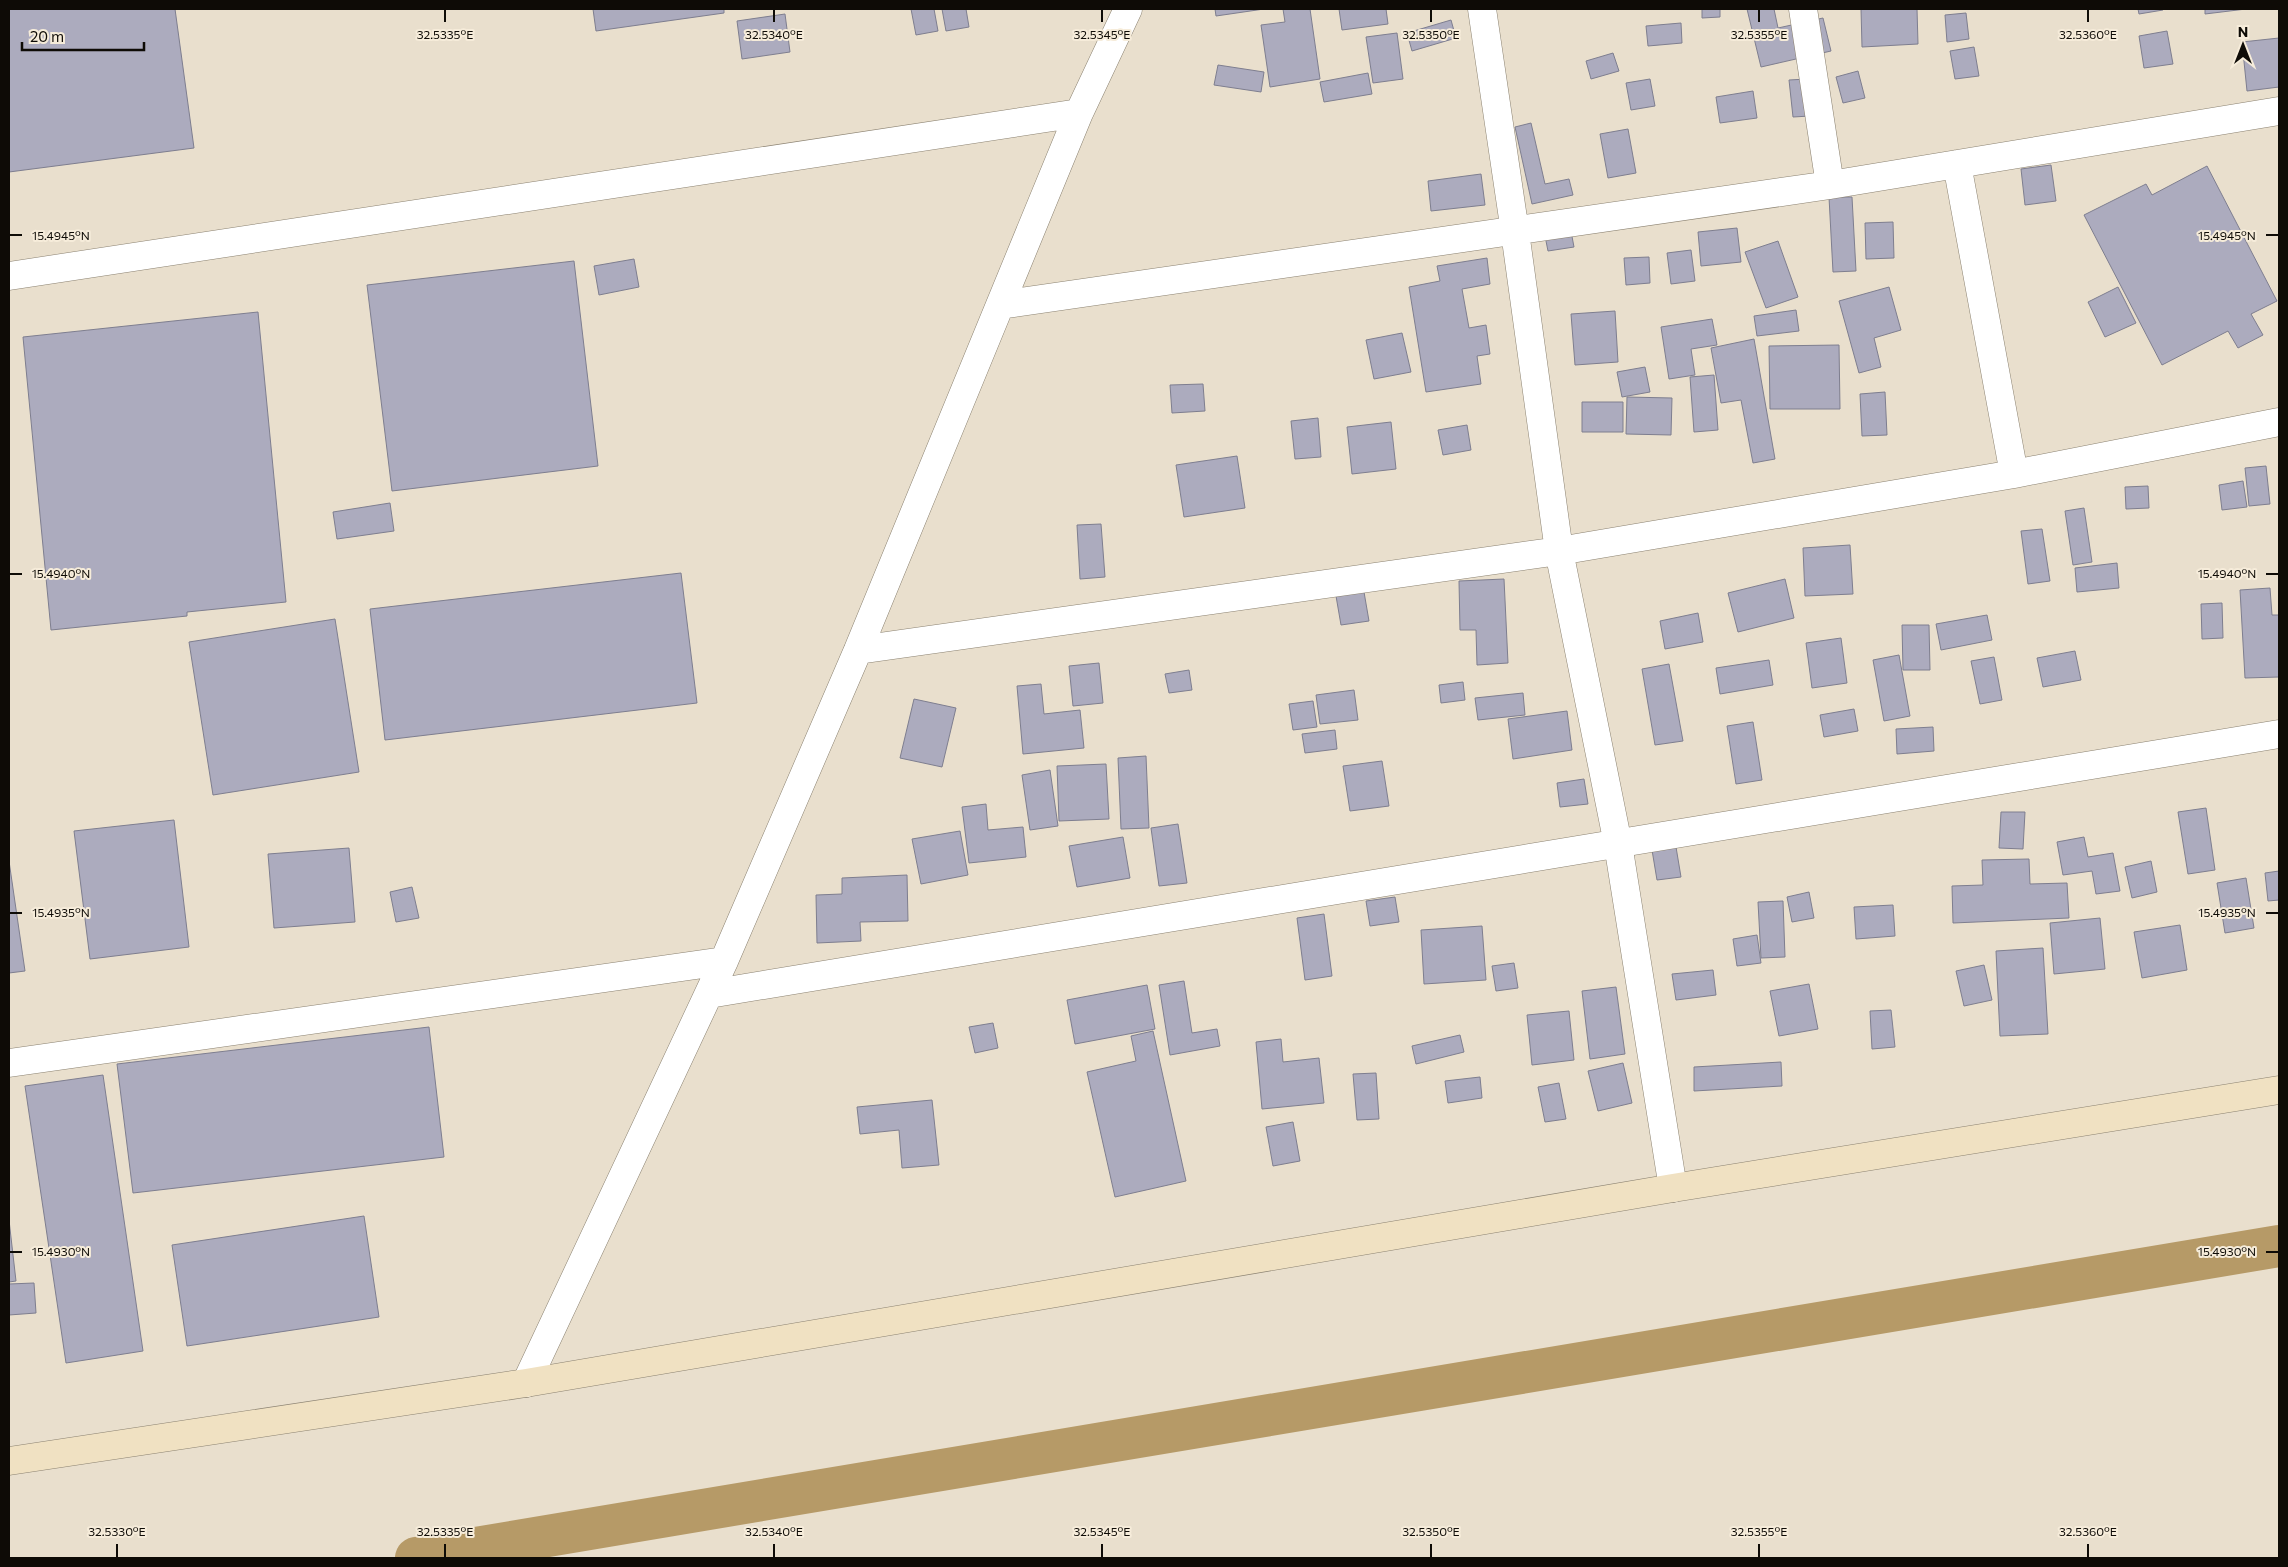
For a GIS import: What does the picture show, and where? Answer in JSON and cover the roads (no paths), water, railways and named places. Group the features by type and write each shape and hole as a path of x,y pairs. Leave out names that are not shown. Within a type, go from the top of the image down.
{"street":[{"path":"526,1383 724,961 858,650 1079,113 1128,9"},
{"path":"1482,9 1516,232 1560,551 1618,844 1673,1188"},
{"path":"1803,9 1830,185"},
{"path":"1000,305 1516,232 1830,185 2279,111"},
{"path":"9,276 1079,113"},
{"path":"1957,164 2014,474"},
{"path":"858,650 1560,551 2014,474 2279,422"},
{"path":"708,994 2279,734"},
{"path":"9,1063 724,961"},
{"path":"9,1461 526,1383 1673,1188 2279,1090"}],"waterway":[{"path":"416,1558 2279,1246"}]}
